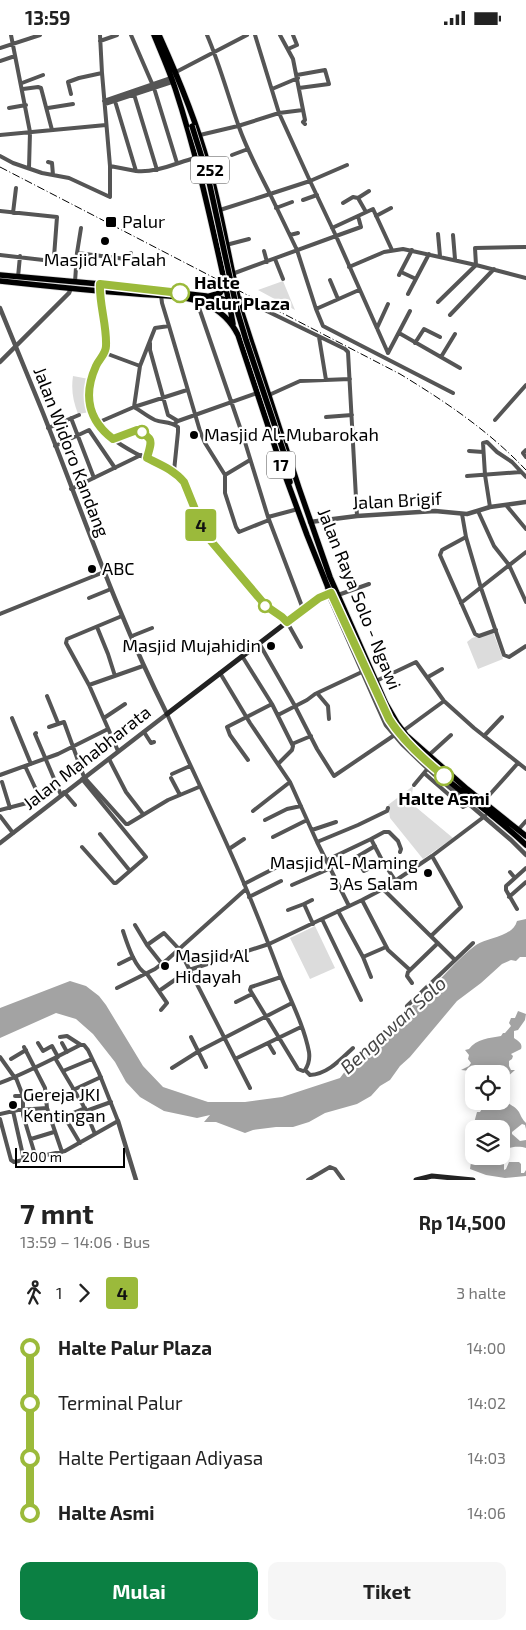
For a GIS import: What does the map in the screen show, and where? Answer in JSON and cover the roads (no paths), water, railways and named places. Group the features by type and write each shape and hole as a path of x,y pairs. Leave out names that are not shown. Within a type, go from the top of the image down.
{"main road":[{"name":"252","path":"154,35 172,80 183,95 208,177 237,310 284,456"},
{"name":"252","path":"159,35 176,72 178,88 210,212 229,302"},
{"name":"252","path":"178,88 200,135 220,210 241,310"},
{"path":"218,255 225,256 228,253"},
{"path":"0,275 75,282 197,301 215,309 233,323 239,325 244,322"},
{"path":"0,281 71,288 100,287 206,296 235,304 241,310"},
{"path":"206,296 218,294 225,286"},
{"name":"Jalan Raya Solo - Ngawi","path":"229,302 233,323 291,491 329,593 378,704 427,769 444,779 487,815 517,833 526,836"},
{"name":"Jalan Raya Solo - Ngawi","path":"241,310 310,521 338,595 398,733 429,755 483,802 517,833 526,845"},
{"path":"238,335 242,332 248,333"},
{"name":"17","path":"284,456 299,488"},
{"name":"17","path":"284,456 291,491"},
{"path":"167,714 287,622"},
{"path":"416,1180 432,1176 473,1180"}],"street":[{"path":"12,35 30,132 28,168"},
{"path":"0,49 40,35"},
{"path":"0,156 28,168 69,178 110,197 110,166 100,35"},
{"path":"100,41 117,35"},
{"path":"131,35 153,86 177,163"},
{"path":"207,35 248,149 297,250 322,325 454,393"},
{"path":"176,72 247,35"},
{"path":"255,35 279,113 336,236 390,360"},
{"path":"280,35 293,59 298,76 302,110 306,120 303,122 305,124"},
{"path":"288,49 297,45 293,35"},
{"path":"0,61 15,57"},
{"path":"272,89 298,76 325,70 329,84 299,88"},
{"path":"71,94 68,81 102,73"},
{"path":"22,83 43,75"},
{"path":"105,103 172,80"},
{"path":"23,89 40,87 48,109 52,130"},
{"path":"105,103 134,93"},
{"path":"134,93 157,170"},
{"path":"115,101 136,171"},
{"path":"48,109 73,104"},
{"path":"9,109 26,105"},
{"path":"200,135 279,113 302,110"},
{"path":"0,135 106,125"},
{"path":"232,155 248,149"},
{"path":"110,166 146,172 196,158"},
{"path":"48,162 52,163 53,175"},
{"path":"220,210 310,181 347,165"},
{"path":"13,213 16,188"},
{"path":"343,203 353,197 358,198 369,191"},
{"path":"303,200 317,195"},
{"path":"358,198 366,212"},
{"path":"276,207 292,202"},
{"path":"0,255 53,260 57,217 2,212 5,205"},
{"path":"376,216 391,208"},
{"path":"332,228 373,209 396,249"},
{"path":"232,274 361,227 358,216"},
{"path":"75,282 81,228"},
{"path":"290,235 298,233"},
{"path":"438,234 440,256"},
{"path":"453,235 455,259"},
{"path":"226,245 250,239"},
{"path":"438,302 476,265 475,248 526,247"},
{"path":"349,267 396,249 412,250 455,259 526,277"},
{"path":"412,250 400,273 416,279"},
{"path":"264,251 267,262"},
{"path":"77,253 126,259 131,253"},
{"path":"408,294 429,254"},
{"path":"18,277 20,256"},
{"path":"275,259 283,279"},
{"path":"450,315 494,269"},
{"path":"330,281 338,299"},
{"path":"100,287 106,334 105,353 95,369 88,399 97,423 115,441 174,471 184,482 205,534 266,606 287,622 301,647"},
{"path":"0,361 69,293 71,288"},
{"path":"316,309 359,290"},
{"path":"161,295 194,415 205,443 225,475 225,493 240,533 268,518 298,509"},
{"path":"238,297 347,351 357,516"},
{"path":"197,301 232,402 268,518 303,609"},
{"path":"377,329 388,304"},
{"name":"Jalan Widoro Kandang","path":"0,308 122,616 167,714"},
{"path":"388,353 410,311"},
{"path":"134,407 140,366 145,351 155,328 169,326"},
{"path":"415,343 424,329 440,337"},
{"path":"399,333 460,368"},
{"path":"441,357 455,334"},
{"path":"319,337 326,380"},
{"path":"150,343 150,350 168,415 178,421"},
{"path":"105,353 140,366"},
{"path":"269,395 300,381 350,379"},
{"path":"496,420 526,385"},
{"path":"97,423 134,407 187,390"},
{"path":"174,424 257,393"},
{"path":"134,407 155,420 174,424 178,429 174,471"},
{"path":"48,428 79,415"},
{"path":"326,417 352,415"},
{"path":"71,418 94,478"},
{"path":"55,446 89,430 115,468"},
{"path":"490,507 482,444 487,442 497,452 512,462 526,477"},
{"path":"526,450 523,453 526,457"},
{"path":"469,451 483,452"},
{"path":"71,489 141,455"},
{"path":"225,475 250,460"},
{"path":"466,476 521,472"},
{"name":"Jalan Brigif","path":"310,521 434,511 459,514 526,502"},
{"path":"506,505 526,529"},
{"path":"478,511 494,546 509,565 526,601"},
{"path":"459,514 481,588 505,657 509,657 526,646"},
{"path":"466,537 442,550 440,553 476,635 496,630"},
{"path":"461,603 526,552"},
{"path":"0,614 104,572"},
{"path":"338,595 369,584"},
{"path":"88,598 111,589"},
{"path":"287,622 303,609 329,593"},
{"path":"118,751 89,685 66,643 67,639 122,616"},
{"path":"97,627 115,676"},
{"path":"132,636 152,628"},
{"path":"260,643 334,776 444,701"},
{"path":"242,657 272,704 292,744 292,750 278,763"},
{"path":"376,681 416,662 444,701 526,769"},
{"path":"89,685 144,665"},
{"path":"428,677 442,669"},
{"path":"278,715 316,693 363,671"},
{"path":"220,673 246,717 290,782 349,906"},
{"path":"316,693 328,706 329,719"},
{"path":"48,696 58,723"},
{"path":"104,719 125,704"},
{"path":"248,760 227,728 272,704"},
{"path":"167,714 229,849 292,1003 309,1057 305,1070"},
{"name":"Jalan Mahabharata","path":"0,843 167,714"},
{"path":"484,736 502,717"},
{"path":"12,718 32,764"},
{"path":"49,727 64,722 83,778 146,855 130,871 114,883 82,847"},
{"path":"0,775 45,759 108,729"},
{"path":"144,732 151,743 154,743"},
{"path":"36,733 35,735 45,759 63,794 75,805"},
{"path":"429,755 451,735"},
{"path":"292,744 311,736"},
{"path":"108,759 126,792 143,814"},
{"path":"483,802 518,763"},
{"path":"180,795 171,776 190,765"},
{"path":"0,810 27,803 39,796 24,766"},
{"path":"414,785 427,769 463,807 469,804"},
{"path":"83,778 126,824 199,787"},
{"path":"159,991 189,970 269,944 383,889 432,856 487,815 469,804 444,779"},
{"path":"2,782 10,808"},
{"path":"253,811 290,782"},
{"path":"265,820 287,809 301,806"},
{"path":"317,842 358,825 386,811 388,808"},
{"path":"0,816 13,833"},
{"path":"273,837 307,820"},
{"path":"517,833 526,821"},
{"path":"312,830 336,822"},
{"path":"517,833 526,830"},
{"path":"330,859 384,832 389,832 398,841 400,851"},
{"path":"517,833 525,855"},
{"path":"100,834 130,871"},
{"path":"229,849 244,839"},
{"path":"371,839 395,880"},
{"path":"374,846 355,858 365,871 383,862"},
{"path":"431,936 461,907 432,856"},
{"path":"117,988 162,964 245,887 277,867"},
{"path":"292,885 331,868"},
{"path":"517,909 509,897 506,887 526,868"},
{"path":"510,871 515,878"},
{"path":"249,897 281,881"},
{"path":"509,897 526,882"},
{"path":"383,889 455,959"},
{"path":"288,910 312,900"},
{"path":"362,900 386,947 392,955 410,970"},
{"path":"304,904 313,924"},
{"path":"338,911 363,957 371,977"},
{"path":"322,919 361,1000"},
{"path":"135,925 147,945 162,964"},
{"path":"123,931 133,957 143,973 146,973 168,1003 161,1010"},
{"path":"147,945 164,933 179,949 250,1089"},
{"path":"412,983 406,974 438,943"},
{"path":"407,1007 473,943"},
{"path":"363,957 386,947"},
{"path":"119,964 133,957"},
{"path":"281,977 251,987 250,990 298,1069 305,1070 310,1075 321,1073 335,1064 353,1048"},
{"path":"236,1002 252,994"},
{"path":"172,1068 199,1051 292,1003"},
{"path":"235,1059 301,1027"},
{"path":"60,1037 67,1036 87,1047 111,1102 136,1180"},
{"path":"191,1037 206,1067"},
{"path":"38,1043 43,1051 52,1046 56,1058 73,1090 86,1109 95,1135"},
{"path":"62,1043 67,1052"},
{"path":"268,1043 274,1053"},
{"path":"0,1083 35,1069 81,1045"},
{"path":"5,1064 25,1048 45,1088 47,1107 62,1152"},
{"path":"0,1057 15,1078 23,1096 23,1110 36,1158"},
{"path":"63,1071 92,1059"},
{"path":"73,1090 101,1077"},
{"path":"15,1096 23,1096"},
{"path":"52,1122 64,1116 111,1102"},
{"path":"0,1114 47,1107"},
{"path":"13,1111 24,1160"},
{"path":"64,1116 80,1143"},
{"path":"0,1119 11,1161 14,1162 62,1152 118,1121"},
{"path":"31,1139 54,1132"},
{"path":"308,1180 330,1167 335,1169 343,1180"}],"water":[{"name":"Bengawan Solo","path":"526,919 526,957 520,957 516,961 511,960 502,964 457,1001 390,1080 380,1086 371,1096 357,1104 325,1113 309,1122 293,1127 276,1127 245,1133 216,1122 204,1122 210,1115 197,1118 164,1111 140,1097 126,1082 115,1062 93,1034 76,1019 56,1013 0,1038 0,1008 70,981 86,986 99,996 143,1066 163,1087 208,1102 245,1102 282,1097 340,1078 369,1045 476,945 505,934 515,926 517,921"},
{"path":"518,1011 526,1014 525,1020 518,1030 514,1031 514,1038 521,1044 521,1049 511,1054 513,1056 509,1061 509,1065 470,1065 469,1055 465,1050 479,1041 501,1036 511,1026 509,1023 511,1018 515,1018"},
{"path":"510,1104 517,1109 526,1123 526,1129 525,1125 522,1124 512,1134 520,1141 526,1140 526,1148 510,1148 510,1120 475,1120 477,1112 481,1110 510,1110"},
{"path":"510,1162 519,1162 521,1164 521,1173 524,1173 526,1170 526,1176 505,1178 486,1175 470,1169 471,1165 504,1165 504,1170 510,1165"}],"railway":[{"path":"0,167 400,374 434,395 482,430 526,470"}],"place":[{"name":"Palur","path":"111,222"},
{"name":"Masjid Al Falah","path":"105,241"},
{"name":"Halte Palur Plaza","path":"180,293"},
{"name":"Masjid Al-Mubarokah","path":"194,435"},
{"name":"ABC","path":"92,569"},
{"name":"Masjid Mujahidin","path":"271,646"},
{"name":"Halte Asmi","path":"444,776"},
{"name":"Masjid Al-Maming 3 As Salam","path":"428,873"},
{"name":"Masjid Al Hidayah","path":"165,966"},
{"name":"Gereja JKI Kentingan","path":"13,1105"}]}
